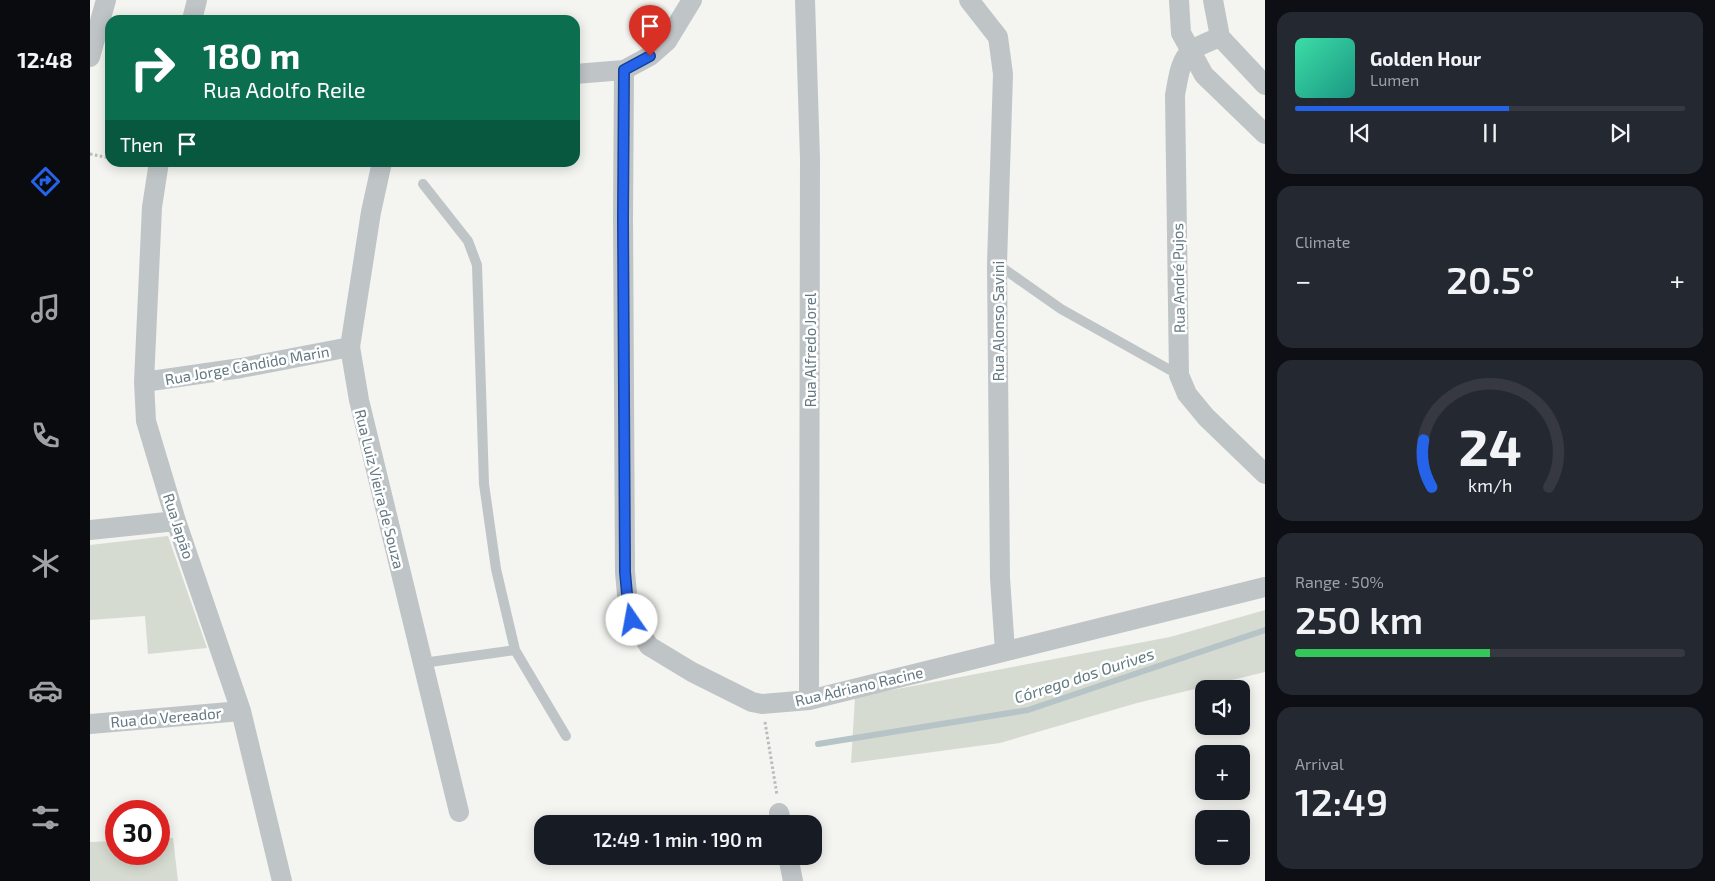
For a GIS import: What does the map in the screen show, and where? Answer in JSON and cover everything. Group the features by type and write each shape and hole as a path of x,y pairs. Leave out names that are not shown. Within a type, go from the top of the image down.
{"street":[{"path":"90,57 106,0"},
{"path":"193,15 197,0"},
{"path":"580,74 624,70 650,56 667,41 692,0"},
{"name":"Rua Alfredo Jorel","path":"805,0 810,159 810,700"},
{"name":"Rua Alonso Savini","path":"969,0 998,37 1003,74 997,264 1000,578 1005,651"},
{"path":"1179,0 1181,33 1204,75 1265,134"},
{"path":"1213,0 1220,37 1265,85"},
{"path":"1190,51 1220,37"},
{"name":"Rua André Pujos","path":"1190,51 1183,61 1175,95 1179,374 1187,394 1206,417 1265,474"},
{"name":"Rua Adriano Racine","path":"624,70 625,563 628,605 632,620 650,646 692,672 752,702 762,704 810,700 1265,587"},
{"name":"Rua Japão","path":"158,167 152,206 144,382 146,420 176,521 241,711 282,881"},
{"name":"Rua Luiz Vieira de Souza","path":"381,167 371,212 350,347 359,400 459,812"},
{"name":"Rua Jorge Cândido Marin","path":"144,382 241,368 350,347"},
{"path":"90,530 176,521"},
{"name":"Rua do Vereador","path":"90,724 241,711"},
{"path":"790,865 793,881"}],"lane":[{"path":"423,184 468,241 477,265 484,484 496,570 515,650 566,736"},
{"path":"997,264 1061,308 1179,374"},
{"path":"423,663 515,650"}],"path":[{"path":"90,154 105,157"},
{"path":"762,704 780,815"}],"shaded area":[{"path":"168,536 207,648 148,654 145,616 90,620 90,545"},
{"path":"1265,610 1265,672 1232,680 1195,680 1195,689 1137,703 1000,743 851,763 855,697 1170,637"},
{"path":"170,838 173,838 178,881 90,881 90,842 105,841 105,865 170,865"}],"waterway":[{"name":"Córrego dos Ourives","path":"818,744 1028,710 1265,630"}],"route":[{"path":"632,620 628,605 625,572 624,70 650,56"}]}
